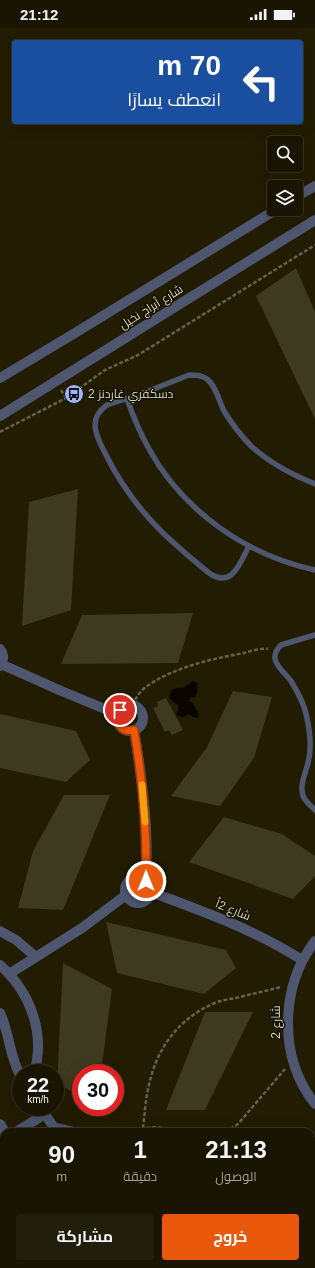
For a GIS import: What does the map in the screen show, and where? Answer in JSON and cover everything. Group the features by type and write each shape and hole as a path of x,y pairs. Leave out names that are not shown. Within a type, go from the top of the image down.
{"street":[{"path":"303,193 315,186"},
{"name":"شارع أبراج نخيل","path":"0,378 267,215"},
{"name":"شارع أبراج نخيل","path":"0,416 315,220"},
{"path":"0,649 3,656 1,665 117,714"},
{"path":"132,705 140,710 143,719 138,728 134,730 124,730 120,727 117,714 123,707 132,705"},
{"path":"134,730 144,805 146,881 151,888 149,898 145,901 134,903 129,900 126,895 126,886 129,882 137,878 146,881"},
{"name":"شارع 2أ","path":"150,892 240,926 274,943 302,960"},
{"path":"10,974 82,928 126,895"},
{"path":"0,931 16,940 36,957"},
{"name":"شارع 2","path":"315,940 302,960 293,984 288,1010 288,1035 293,1059 305,1089 315,1104"},
{"path":"0,965 10,974 21,989 30,1006 36,1024 39,1044 36,1064"},
{"path":"0,1013 14,1064"},
{"path":"21,1128 36,1116"},
{"path":"47,1116 54,1128"}],"lane":[{"path":"249,546 236,571 226,578 220,578 214,576 164,534 144,513 126,489 98,438 95,420 102,409 107,405 189,375 196,374 202,376 212,385 224,411 252,447 263,457 288,473 315,484"},
{"path":"126,399 136,425 164,474 182,495 203,515 225,532 249,546 283,562 315,570"},
{"path":"315,635 285,643 277,649 275,654 276,663 290,680 306,711 310,745 302,790 305,800 315,810"}],"path":[{"path":"0,432 66,398 105,370 138,355 315,245"},
{"path":"132,705 138,695 146,687 155,681 178,671 207,661 261,649 268,649 275,654"},
{"path":"158,1128 143,1128 147,1094 154,1066 164,1045 174,1031 201,1010 216,1002 293,984"},
{"path":"232,1128 238,1124 293,1059"}],"shaded area":[{"path":"193,681 197,683 198,687 194,698 191,697 189,701 193,703 198,711 198,717 195,718 188,714 184,717 180,717 176,714 178,711 178,705 171,699 169,695 170,692 175,688 183,688"}],"building":[{"path":"296,268 315,312 315,419 256,296"},
{"path":"78,489 71,610 22,626 29,502"},
{"path":"193,613 178,663 61,664 82,615"},
{"path":"233,691 272,697 254,758 220,806 171,796 207,747"},
{"path":"166,698 183,730 172,735 169,730 165,732 153,708 158,706 157,702"},
{"path":"0,714 76,731 90,760 66,782 0,768"},
{"path":"64,795 110,795 63,910 18,908 33,851"},
{"path":"224,817 282,834 315,856 315,876 293,899 189,862"},
{"path":"106,922 226,950 236,968 204,994 117,973"},
{"path":"63,963 112,989 102,1064 72,1064 72,1092 64,1088 64,1064 58,1064"},
{"path":"205,1012 253,1012 205,1110 166,1110"}],"slow traffic":[{"path":"142,785 145,822"}],"place":[{"name":"دسكفري غاردنز 2","path":"74,394"}],"route":[{"path":"120,710 117,714 117,718 120,727 124,730 134,730 140,768 146,830 146,881"}]}
